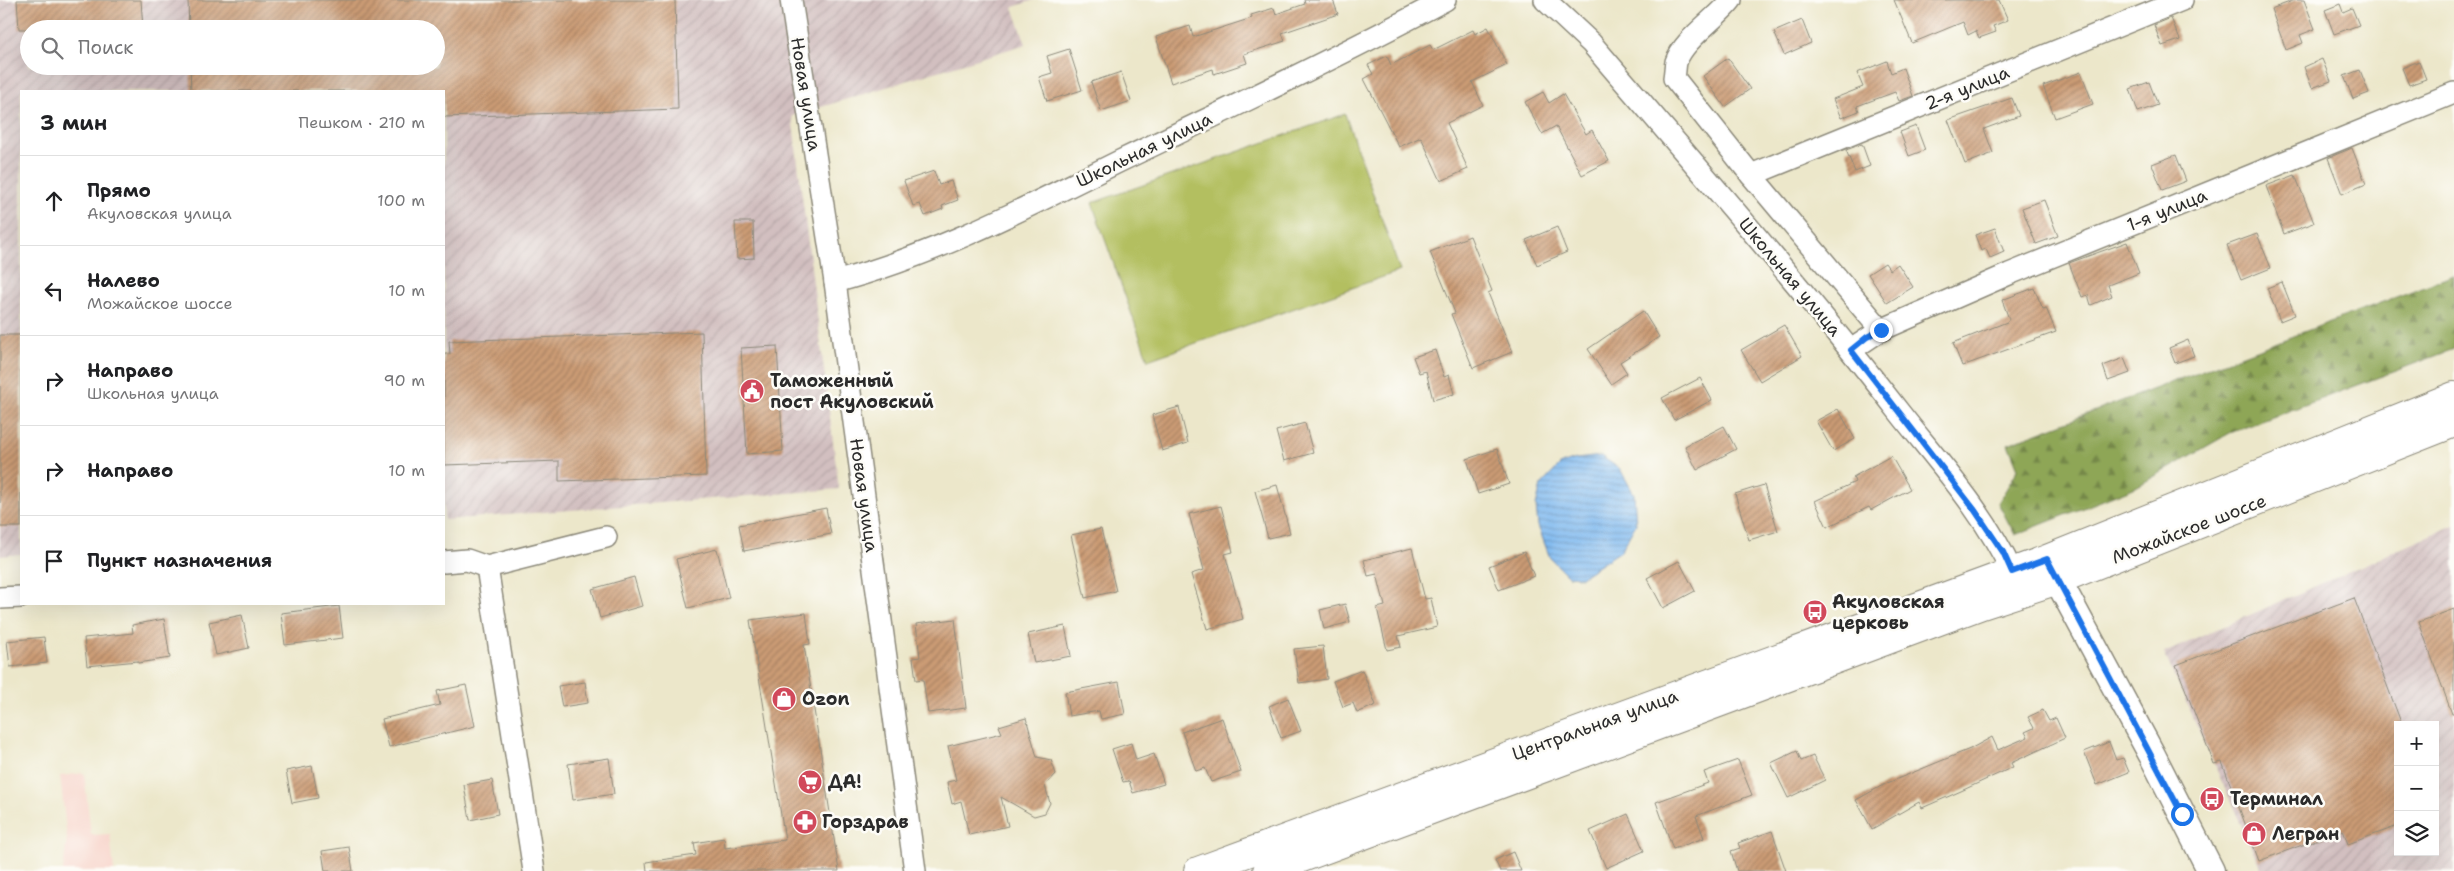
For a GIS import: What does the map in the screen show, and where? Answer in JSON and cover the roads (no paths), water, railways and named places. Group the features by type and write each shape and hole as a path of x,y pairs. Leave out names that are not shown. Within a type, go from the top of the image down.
{"main road":[{"name":"Можайское шоссе","path":"1921,628 2454,396"},
{"name":"Можайское шоссе","path":"2002,575 2052,570 2454,423"},
{"name":"Центральная улица","path":"1198,871 2002,575"},
{"name":"Центральная улица","path":"1267,871 1921,628"}],"street":[{"name":"Новая улица","path":"791,0 835,282 915,871"},
{"name":"Школьная улица","path":"835,282 881,269 987,227 1345,53 1444,0"},
{"name":"Школьная улица","path":"1545,0 1592,43 1851,350 1974,509 2003,552 2002,575"},
{"path":"1731,0 1713,21 1689,43 1676,62 1674,78 1751,175 1881,330"},
{"name":"2-я улица","path":"1751,175 2182,0"},
{"name":"1-я улица","path":"1851,350 1867,337 1881,330 2009,274 2454,93"},
{"path":"445,562 467,560 487,567 606,537"},
{"path":"487,567 534,871"},
{"path":"2052,570 2152,755 2211,871"},
{"path":"0,598 20,597"}],"water":[{"path":"1601,456 1620,469 1634,494 1636,524 1621,551 1581,577 1568,576 1550,558 1538,526 1536,506 1541,485 1561,464 1576,459"}],"place":[{"name":"Таможенный пост Акуловский","path":"752,391"},
{"name":"Акуловская церковь","path":"1815,612"},
{"name":"Ozon","path":"784,699"},
{"name":"ДА!","path":"810,782"},
{"name":"Терминал","path":"2212,799"},
{"name":"Горздрав","path":"805,822"},
{"name":"Легран","path":"2254,834"}]}
